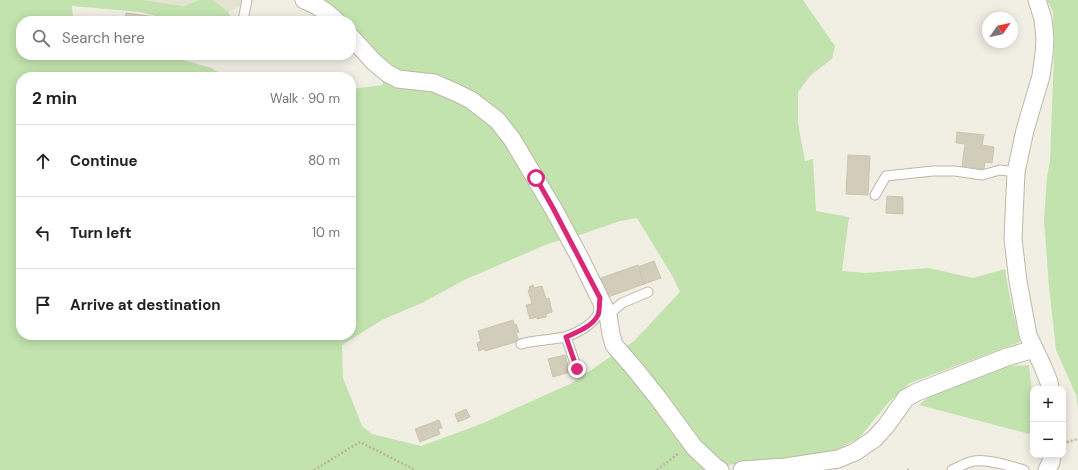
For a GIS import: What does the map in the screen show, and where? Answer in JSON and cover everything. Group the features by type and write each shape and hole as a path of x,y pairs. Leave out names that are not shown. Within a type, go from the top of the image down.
{"street":[{"path":"304,0 317,6 332,16"},
{"path":"1037,0 1043,19 1046,39 1040,76 1025,130 1016,172 1013,239 1018,281 1028,335 1050,386"},
{"path":"356,42 374,62 387,73 398,79 434,83 471,100 497,120 512,139 553,208 600,298 608,315 610,334 614,345 658,398 691,443 720,470"},
{"path":"742,470 786,467 838,459 855,452 874,439 886,426 906,398 916,392 1006,357 1034,349"},
{"path":"1047,470 1052,458"}],"lane":[{"path":"244,15 248,0"},
{"path":"876,195 886,176 933,171 955,171 982,175 1000,170 1016,172"},
{"path":"608,315 622,303 648,292"},
{"path":"521,344 566,337 584,328 593,321 598,314 600,298"},
{"path":"566,337 577,369"},
{"path":"952,470 971,461 983,461 1008,465 1024,470"}],"path":[{"path":"1066,442 1078,439"},
{"path":"314,470 360,442 415,470"},
{"path":"657,470 691,443"}],"shaded area":[{"path":"142,0 199,0 184,6"},
{"path":"213,0 255,0 228,12"}],"green space":[{"path":"0,0 142,0 184,6 199,0 213,0 228,12 230,16 156,16 141,12 72,6 73,16 16,16 16,60 182,60 212,68 217,72 16,72 16,340 350,340 342,345 343,378 362,426 372,434 421,446 481,424 570,384 634,341 680,292 673,277 637,218 620,221 577,236 550,243 464,280 424,302 382,320 356,336 356,88 383,85 376,52 356,32 356,16 340,16 327,3 319,0 803,0 835,46 832,59 811,75 798,92 798,123 805,161 813,159 816,211 849,217 842,271 865,273 929,268 973,278 1005,269 1020,342 910,383 888,403 859,438 827,455 750,462 709,468 710,470 0,470"},
{"path":"1047,0 1078,0 1078,410 1076,395 1056,350 1049,287 1044,220 1047,177 1050,161 1054,54 1053,12"},
{"path":"1029,365 1031,386 1030,386 1030,434 919,405 932,394 977,376 1009,366"}],"building":[{"path":"126,13 148,16 126,16"},
{"path":"957,132 984,135 982,145 994,147 992,163 985,162 984,169 962,166 965,144 956,143"},
{"path":"848,155 870,156 868,195 846,194"},
{"path":"887,196 903,197 903,214 886,213"},
{"path":"654,261 661,278 644,284 638,267"},
{"path":"638,265 644,284 608,297 601,278"},
{"path":"533,285 534,288 542,286 546,299 549,298 552,312 546,314 546,317 530,319 526,305 532,304 528,290 530,290 529,287"},
{"path":"513,320 514,325 516,324 519,332 516,333 519,341 485,351 484,349 479,351 477,343 481,341 478,331"},
{"path":"565,355 570,372 553,377 548,359"},
{"path":"466,409 470,417 458,422 455,414"},
{"path":"439,420 442,428 438,429 440,434 420,442 415,429"}],"route":[{"path":"536,178 600,298 598,314 593,321 584,328 566,337 577,369"}]}
